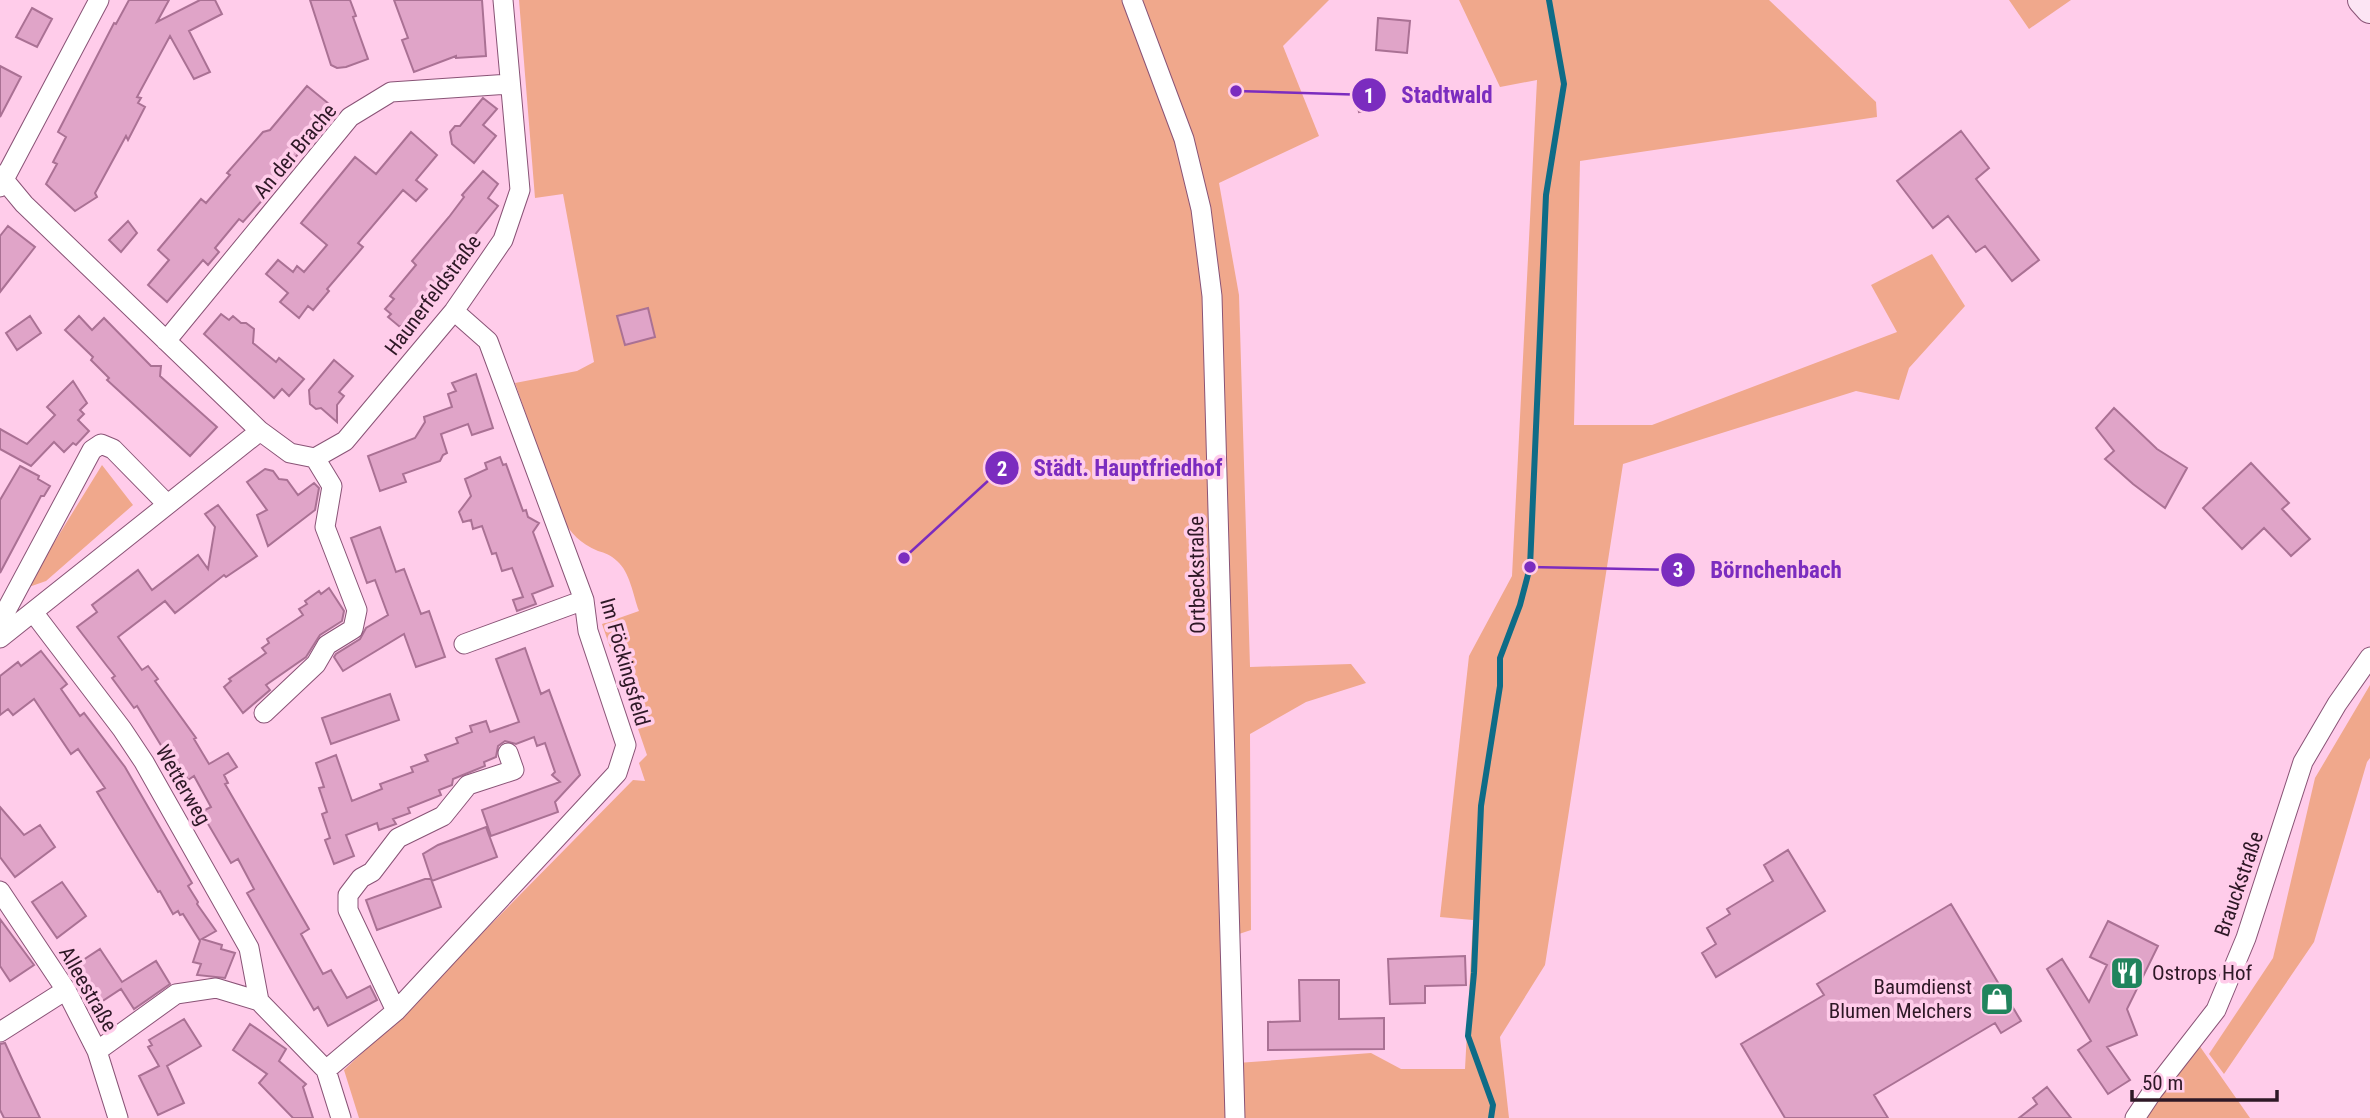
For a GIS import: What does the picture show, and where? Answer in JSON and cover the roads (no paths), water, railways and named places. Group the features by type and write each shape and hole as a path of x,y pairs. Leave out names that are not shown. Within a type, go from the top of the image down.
{"main road":[{"path":"2362,0 2370,9"}],"street":[{"path":"99,0 2,181 260,431 290,453 315,458 332,486 325,527 357,610 353,629 327,645 316,664 264,713"},
{"name":"Haunerfeldstraße","path":"315,458 345,441 454,311 503,240 520,190 503,0"},
{"name":"Ortbeckstraße","path":"1132,0 1184,139 1201,209 1212,296 1235,1118"},
{"name":"An der Brache","path":"166,341 350,117 391,92 510,84"},
{"name":"Im Föckingsfeld","path":"326,1070 396,1011 617,773 626,745 588,631 584,600 488,341 454,311"},
{"path":"0,638 260,431"},
{"path":"0,622 92,450 101,444 113,449 167,504"},
{"path":"464,644 584,600"},
{"name":"Wetterweg","path":"33,612 144,762 249,948 259,1000"},
{"name":"Brauckstraße","path":"2135,1118 2152,1091 2216,1010 2246,938 2304,762 2337,704 2370,657"},
{"path":"396,1011 348,909 348,895 361,878 372,872 398,838 443,816 468,786 514,770 508,753"},
{"name":"Alleestraße","path":"0,891 66,990 97,1051 118,1118"},
{"path":"97,1051 176,994 216,988 259,1000 326,1070 341,1118"},
{"path":"0,1032 66,990"}],"waterway":[{"path":"1491,1118 1493,1105 1468,1036 1474,973 1481,806 1500,686 1500,658 1520,605 1530,567 1546,195 1564,84 1549,0"}],"place":[{"name":"Stadtwald","path":"1236,91"},
{"name":"Städt. Hauptfriedhof","path":"904,558"},
{"name":"Börnchenbach","path":"1530,567"},
{"name":"Ostrops Hof","path":"2127,973"},
{"name":"Baumdienst Blumen Melchers","path":"1997,999"}]}
